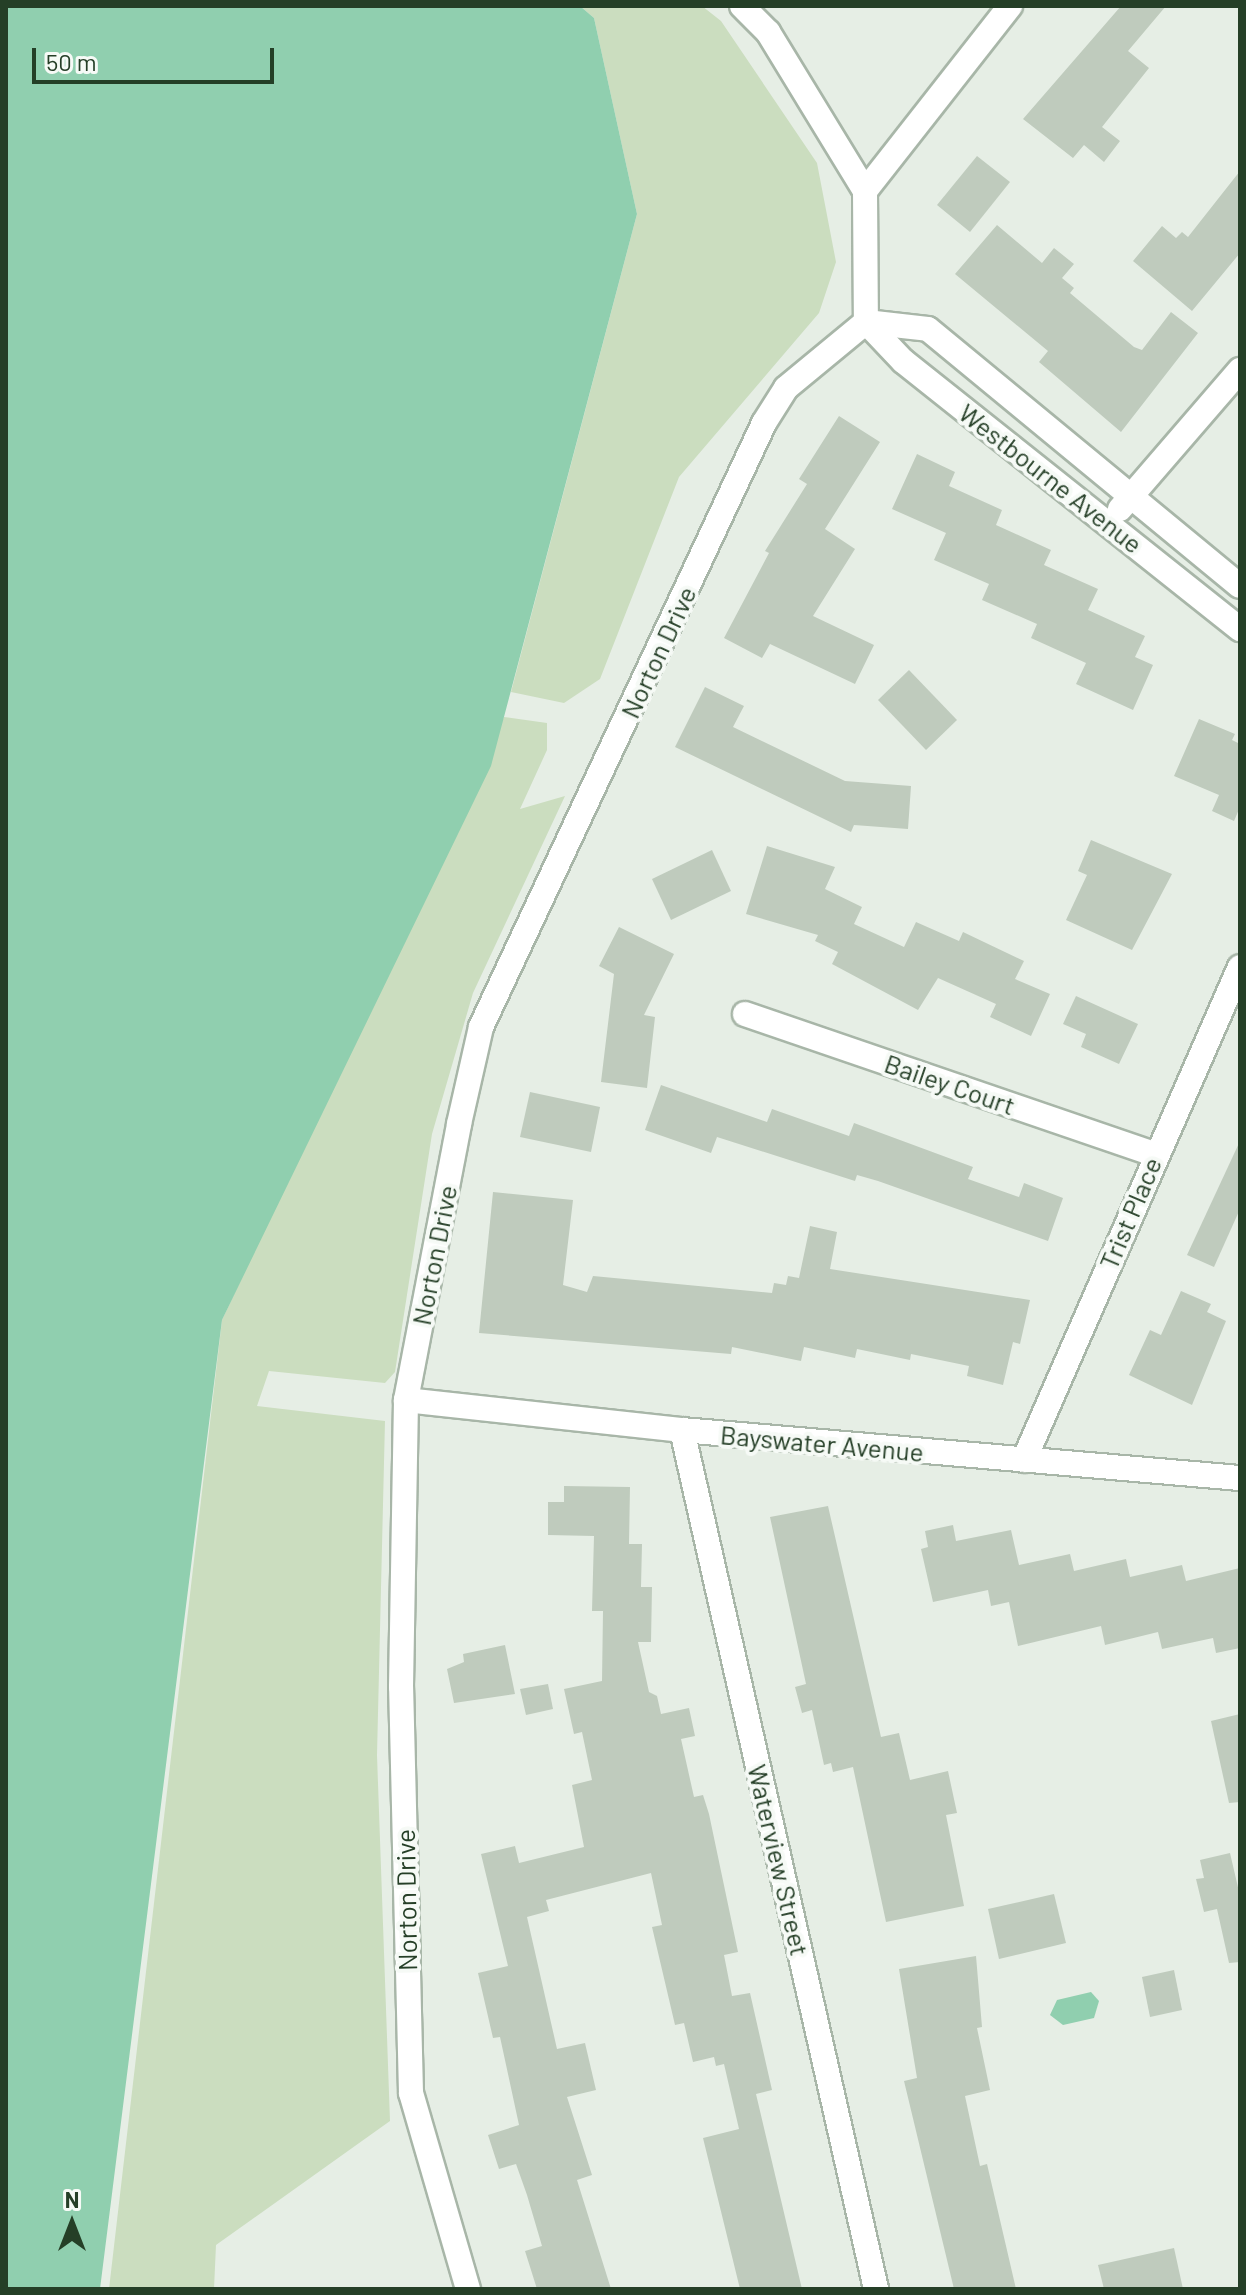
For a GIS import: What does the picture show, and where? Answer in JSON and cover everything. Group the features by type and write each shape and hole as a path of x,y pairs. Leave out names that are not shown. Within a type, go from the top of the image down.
{"street":[{"path":"742,6 768,32 865,191 866,322"},
{"path":"865,191 1010,6"},
{"name":"Westbourne Avenue","path":"866,322 928,329 1240,586"},
{"name":"Westbourne Avenue","path":"866,322 903,361 1240,629"},
{"name":"Norton Drive","path":"468,2289 411,2093 401,1687 406,1400 481,1027 764,423 786,388 866,322"},
{"path":"1108,523 1240,370"},
{"name":"Trist Place","path":"1024,1460 1155,1154 1240,967"},
{"name":"Bailey Court","path":"745,1014 1155,1154"},
{"name":"Bayswater Avenue","path":"406,1400 682,1430 1240,1478"},
{"name":"Waterview Street","path":"682,1430 876,2289"}],"shaded area":[{"path":"6,6 580,6 594,18 637,214 491,766 222,1320 100,2289 6,2289"},
{"path":"580,6 702,6 721,21 817,163 836,262 819,313 679,477 600,679 564,703 511,692 637,214 594,18"},
{"path":"504,717 547,723 547,750 520,809 565,796 473,993 432,1134 395,1372 385,1383 269,1371 257,1406 385,1421 377,1755 390,2121 216,2245 214,2289 109,2289 222,1320"},
{"path":"1091,1992 1099,2001 1094,2018 1063,2025 1050,2015 1057,2000"}],"building":[{"path":"1121,6 1166,6 1128,51 1149,68 1102,127 1120,141 1104,162 1084,145 1073,158 1023,119"},
{"path":"977,156 1010,182 970,232 937,205"},
{"path":"1240,171 1240,253 1192,311 1133,261 1162,226 1176,238 1182,232 1188,237"},
{"path":"997,225 1042,263 1054,248 1074,264 1062,278 1074,288 1070,293 1134,347 1142,350 1171,312 1198,333 1121,432 1039,362 1048,351 955,274"},
{"path":"839,416 880,442 825,529 855,549 813,616 874,645 855,684 770,644 762,658 724,638 769,553 765,551 807,484 799,479"},
{"path":"917,454 955,472 949,486 1002,510 996,525 1051,550 1044,565 1098,589 1088,610 1145,636 1135,657 1153,665 1133,710 1076,684 1086,663 1031,638 1037,624 982,600 989,584 934,560 946,533 892,509"},
{"path":"909,670 957,720 926,750 878,700"},
{"path":"705,687 744,706 733,727 845,781 911,786 908,829 854,825 851,832 675,747"},
{"path":"1199,719 1235,734 1232,740 1240,744 1240,807 1234,821 1212,811 1219,795 1174,776"},
{"path":"1091,840 1172,874 1132,950 1066,920 1087,875 1078,871"},
{"path":"767,846 835,867 825,889 862,907 854,924 904,947 916,922 959,941 963,932 1024,961 1015,979 1050,994 1031,1036 990,1017 996,1004 938,978 918,1010 832,964 838,952 815,941 818,935 746,914"},
{"path":"712,850 731,891 671,920 652,879"},
{"path":"619,927 674,954 644,1015 655,1017 647,1088 601,1082 614,974 599,966"},
{"path":"1076,996 1138,1024 1119,1064 1081,1047 1086,1034 1063,1024"},
{"path":"661,1085 767,1122 772,1109 849,1136 854,1123 973,1167 968,1179 1019,1197 1024,1183 1063,1198 1048,1241 878,1181 857,1175 855,1181 717,1137 711,1153 645,1130"},
{"path":"530,1092 600,1107 591,1152 520,1137"},
{"path":"1240,1141 1240,1209 1214,1267 1187,1255"},
{"path":"493,1192 573,1200 563,1285 587,1292 593,1276 772,1293 774,1283 786,1285 788,1276 799,1278 810,1226 837,1232 830,1269 1030,1300 1020,1344 1013,1342 1003,1385 967,1376 969,1366 911,1354 910,1360 857,1349 855,1358 804,1347 801,1361 732,1347 731,1354 479,1333"},
{"path":"1181,1291 1211,1304 1207,1312 1226,1321 1192,1405 1129,1375 1150,1330 1161,1335"},
{"path":"564,1486 630,1487 629,1544 642,1544 641,1587 652,1587 651,1642 638,1642 649,1692 657,1696 661,1714 689,1708 695,1736 681,1739 694,1797 703,1795 709,1814 738,1952 724,1955 732,1996 750,1993 772,2090 756,2094 802,2289 740,2289 703,2138 739,2129 724,2064 716,2066 714,2057 693,2062 684,2023 675,2025 652,1927 662,1925 651,1873 546,1900 549,1911 527,1917 557,2049 585,2043 596,2090 567,2097 592,2175 577,2180 611,2289 537,2289 525,2251 542,2246 527,2195 516,2164 499,2169 488,2135 519,2125 500,2037 493,2038 478,1973 508,1966 481,1854 515,1846 519,1863 584,1847 572,1785 592,1780 582,1732 574,1734 564,1689 602,1681 603,1611 592,1611 594,1536 548,1535 548,1502 564,1502"},
{"path":"828,1506 881,1737 899,1733 910,1780 948,1771 957,1813 946,1815 964,1906 886,1922 853,1767 833,1772 831,1763 824,1765 812,1710 802,1713 795,1687 806,1684 770,1517"},
{"path":"953,1525 956,1541 1011,1530 1019,1565 1070,1554 1074,1571 1126,1559 1130,1577 1182,1565 1186,1581 1240,1568 1240,1648 1216,1653 1213,1638 1162,1649 1158,1632 1105,1645 1101,1626 1018,1646 1009,1602 991,1606 988,1590 933,1602 921,1549 928,1547 925,1531"},
{"path":"505,1645 515,1694 454,1703 447,1669 464,1662 463,1654"},
{"path":"548,1684 553,1709 526,1715 520,1689"},
{"path":"1240,1714 1240,1802 1229,1803 1211,1721"},
{"path":"1230,1853 1240,1896 1240,1962 1229,1963 1217,1909 1204,1912 1196,1879 1204,1878 1200,1860"},
{"path":"1054,1894 1066,1943 999,1959 988,1909"},
{"path":"976,1956 982,2027 977,2028 990,2090 965,2096 980,2166 987,2164 1016,2289 954,2289 904,2081 917,2078 899,1969"},
{"path":"1174,1970 1182,2010 1150,2017 1142,1977"},
{"path":"1174,2248 1183,2289 1104,2289 1098,2265"}]}
